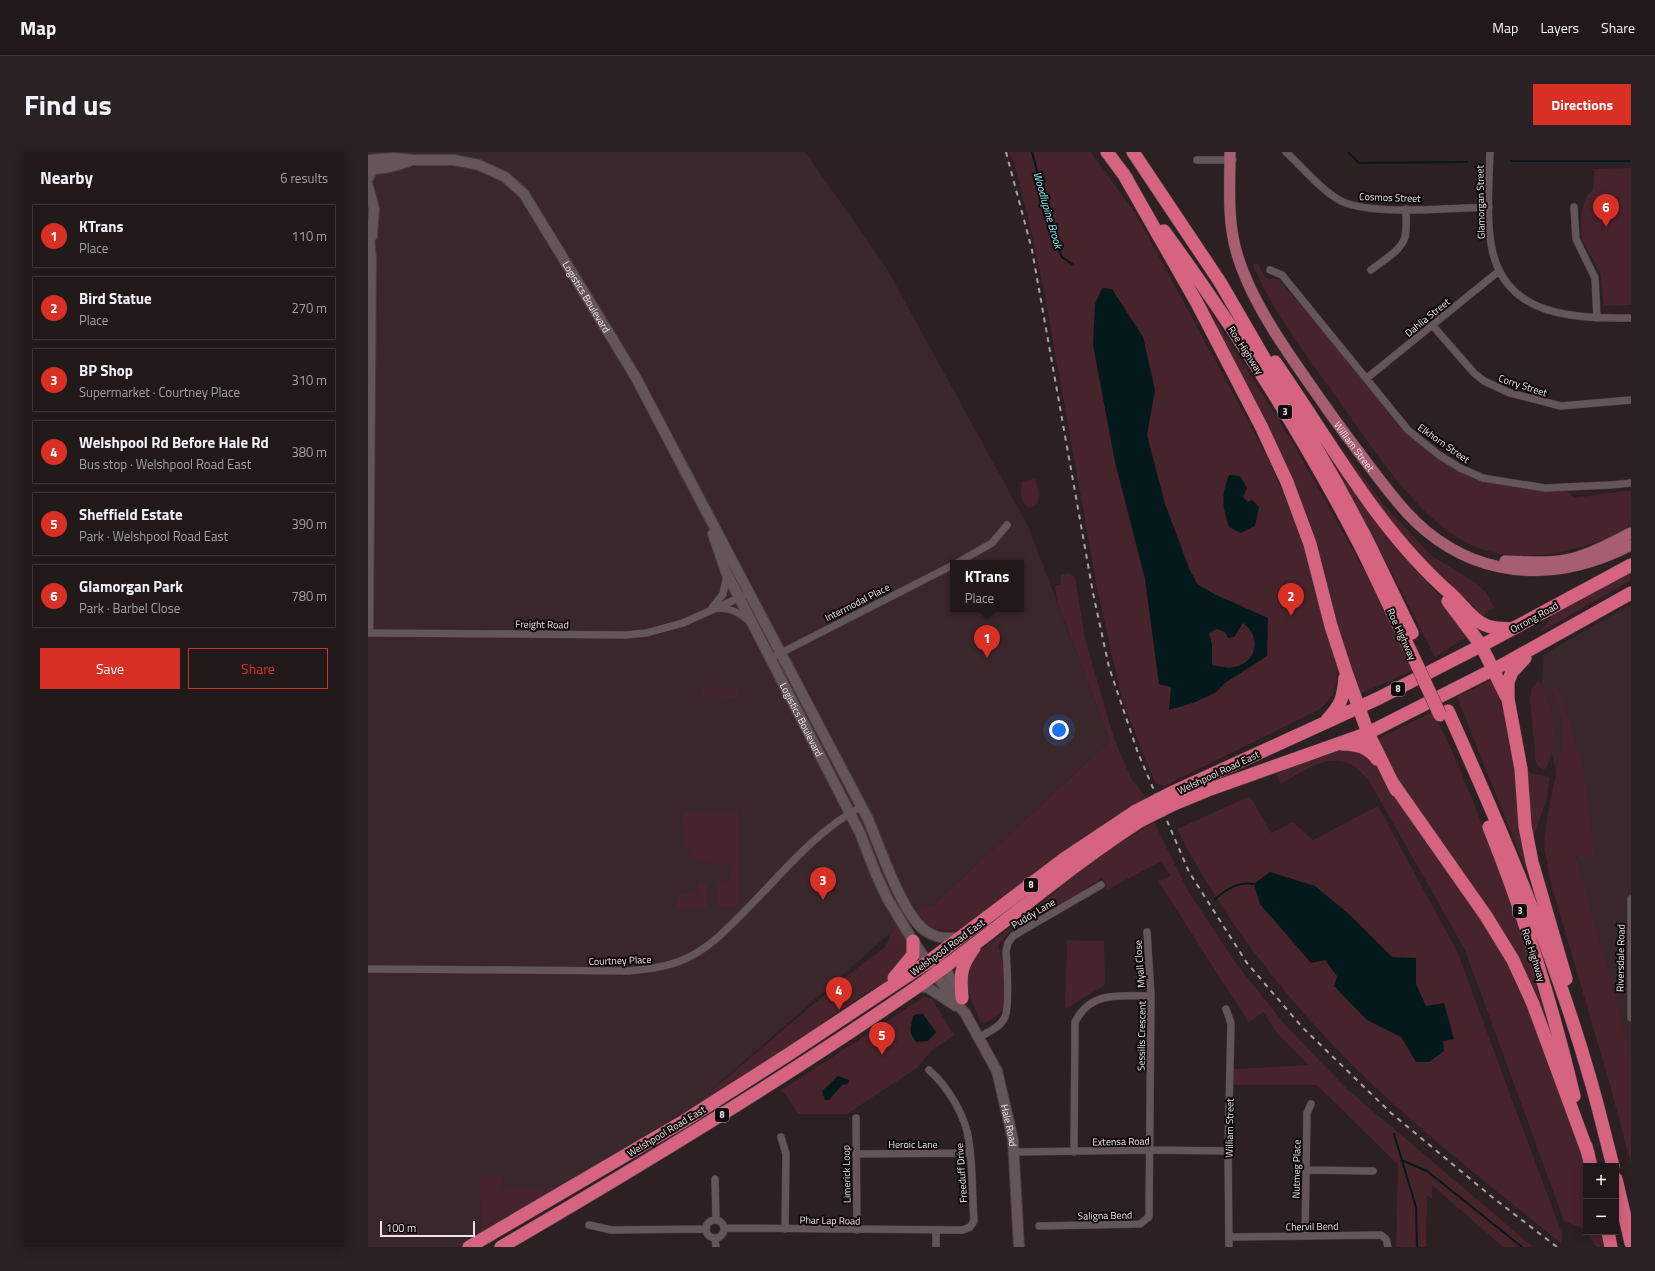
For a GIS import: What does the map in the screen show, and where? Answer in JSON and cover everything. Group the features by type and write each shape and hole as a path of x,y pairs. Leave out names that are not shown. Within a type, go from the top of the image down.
{"highway":[{"name":"Roe Highway","path":"1107,152 1205,287 1278,401 1427,667"},
{"name":"Roe Highway","path":"1133,152 1220,282 1337,484 1381,567 1427,667 1504,865 1556,1024 1590,1163"},
{"path":"1123,173 1197,302 1261,426 1287,482 1310,544 1330,626 1346,672 1368,733 1396,790"},
{"path":"1220,282 1309,410 1358,486 1404,546 1439,585 1452,595 1476,620 1492,628 1512,629"},
{"name":"Orrong Road","path":"1427,667 1481,645 1631,564"},
{"path":"1439,585 1447,600 1481,645 1508,699"},
{"name":"8","path":"1494,669 1538,646 1631,593"},
{"path":"1538,646 1514,668 1508,682 1508,699 1521,769 1525,826 1532,862 1561,961 1589,1074"},
{"name":"Welshpool Road East","path":"500,1247 689,1136 798,1066 916,987 963,936 1064,859 1138,816 1171,799 1321,725 1359,708 1427,667"},
{"name":"Welshpool Road East","path":"1171,799 1208,790 1368,733 1444,696 1494,669"},
{"path":"1321,725 1338,708 1344,697 1346,672"},
{"name":"Roe Highway","path":"1444,713 1516,868 1555,970 1589,1074 1612,1163"},
{"path":"1334,745 1352,744 1367,748 1378,760 1396,790 1486,916 1513,960 1533,1004 1588,1153"},
{"name":"Welshpool Road East","path":"469,1247 684,1121 823,1031 936,964 980,940 1138,816"},
{"path":"963,1007 960,976 962,968 980,940"},
{"name":"8","path":"823,1031 833,1018 895,977 913,955 913,941"},
{"path":"1619,1192 1631,1243"},
{"path":"1609,1235 1611,1247"}],"main road":[{"name":"William Street","path":"1232,156 1234,196 1243,252 1260,294 1305,366 1355,437 1400,496 1418,514 1432,527 1464,548 1505,561 1539,562 1573,558 1588,553 1631,533"},
{"name":"William Street","path":"1232,156 1229,195 1232,238 1244,275 1255,297 1301,371 1350,442 1413,519 1444,544 1462,554 1483,563 1504,568 1527,570 1565,569 1593,562 1631,545"}],"street":[{"name":"Cosmos Street","path":"1286,152 1332,195 1340,201 1350,205 1369,208 1406,209 1489,207"},
{"name":"Glamorgan Street","path":"1490,152 1489,207 1492,249 1499,271 1515,291 1542,309 1558,314 1597,318 1631,318"},
{"path":"1197,160 1232,156"},
{"name":"Logistics Boulevard","path":"369,166 414,160 454,160 479,165 505,177 524,194 635,376 861,807 900,893 914,918 926,932 938,937 954,938 963,936"},
{"path":"368,186 375,220 371,246 368,627"},
{"path":"1574,207 1576,239 1595,278 1597,318"},
{"path":"1371,270 1403,242 1405,236 1406,209"},
{"path":"368,227 371,246"},
{"name":"Elkhorn Street","path":"1270,270 1282,275 1408,430 1439,454 1471,474 1483,478 1545,488 1610,485 1631,482"},
{"name":"Dahlia Street","path":"1367,378 1499,271"},
{"name":"Corry Street","path":"1433,326 1474,373 1484,381 1510,393 1560,406 1631,400"},
{"name":"Logistics Boulevard","path":"703,506 727,573 860,833 880,885 913,941"},
{"path":"962,560 992,543 1007,525"},
{"name":"Intermodal Place","path":"771,658 950,567"},
{"name":"Freight Road","path":"711,609 719,602 723,594 727,573"},
{"name":"Freight Road","path":"368,633 625,635 646,633 683,623 711,609 750,593"},
{"name":"Freight Road","path":"711,609 730,609 740,613 756,630"},
{"name":"Courtney Place","path":"368,969 629,971 652,969 670,965 704,948 723,933 818,837 849,813 861,807"},
{"name":"Puddy Lane","path":"979,1037 998,1026 1005,1018 1007,1008 1006,951 1008,943 1013,936 1101,885"},
{"name":"Riversdale Road","path":"1631,899 1631,1018"},
{"name":"Myall Close","path":"1147,932 1151,996"},
{"name":"Hale Road","path":"913,941 936,964 963,1007 996,1071 1014,1140 1019,1247"},
{"path":"916,987 926,987 963,1007"},
{"name":"Sessilis Crescent","path":"1074,1152 1075,1022 1086,1007 1102,997 1107,996 1151,996 1149,1150"},
{"name":"William Street","path":"1226,1010 1230,1023 1228,1152 1229,1247"},
{"name":"Freeduff Drive","path":"929,1070 943,1085 960,1113 969,1141 974,1221 970,1227 963,1230 936,1230"},
{"name":"Nutmeg Place","path":"1305,1236 1307,1111 1311,1104"},
{"name":"Limerick Loop","path":"856,1118 857,1230"},
{"path":"781,1138 786,1154 785,1229"},
{"name":"Extensa Road","path":"1014,1152 1149,1150 1228,1152"},
{"name":"Saligna Bend","path":"1039,1226 1136,1225 1143,1223 1148,1219 1149,1213 1149,1150"},
{"name":"Heroic Lane","path":"856,1154 970,1153"},
{"path":"1306,1170 1373,1171"},
{"path":"715,1179 716,1219"},
{"path":"716,1219 721,1221 725,1228 722,1235 715,1238 709,1236 706,1229 709,1222 716,1219"},
{"path":"589,1225 611,1230 706,1229"},
{"name":"Phar Lap Road","path":"725,1228 936,1230"},
{"path":"936,1230 936,1247"},
{"name":"Chervil Bend","path":"1229,1237 1381,1235 1386,1239 1388,1247"},
{"path":"715,1238 716,1247"}],"shaded area":[{"path":"368,152 805,152 886,267 1028,526 1110,741 933,905 920,907 691,1108 460,1247 368,1247"},
{"path":"1009,152 1091,152 1137,216 1267,456 1299,530 1337,665 1335,689 1330,699 1320,709 1164,786 1155,783 1122,699 1098,593 1046,301 1029,222 1015,166"},
{"path":"1631,168 1631,305 1604,306 1600,272 1582,240 1581,214 1586,197 1593,190 1594,169"},
{"path":"1165,239 1293,443 1369,579 1414,670 1359,694 1346,664 1312,534"},
{"path":"1258,263 1264,276 1269,279 1278,279 1367,378 1408,430 1471,474 1564,488 1574,498 1631,490 1631,529 1574,549 1534,555 1495,553 1476,547 1456,537 1436,522 1417,503 1381,460 1365,438 1280,317 1253,265"},
{"path":"1102,288 1112,289 1143,337 1155,390 1147,435 1165,504 1189,568 1197,584 1214,594 1268,618 1267,656 1225,683 1215,693 1193,703 1169,710 1171,687 1159,684 1145,579 1115,462 1093,345 1095,304","holes":["1243,623 1249,629 1255,642 1252,655 1248,660 1242,665 1231,668 1212,665 1212,645 1209,633 1217,629 1225,632 1228,638 1234,637"]},
{"path":"1281,377 1373,519 1392,544 1438,594 1471,634 1435,657 1373,537"},
{"path":"1307,401 1384,505 1432,556 1476,583 1486,592 1495,609 1489,610 1483,617 1419,554 1383,512"},
{"path":"1229,475 1240,476 1247,488 1243,497 1248,502 1252,500 1259,507 1255,526 1241,533 1229,527 1225,513 1223,501"},
{"path":"1035,479 1039,492 1038,503 1030,508 1026,506 1022,500 1022,481"},
{"path":"1631,568 1631,580 1539,633 1556,611"},
{"path":"1069,573 1075,577 1085,639 1114,738 1131,778 1147,799 962,929 947,931 936,929 925,923 915,912 920,907 933,905 1110,741 1057,601 1055,586 1061,584 1061,575"},
{"path":"1631,604 1631,1082 1540,705 1544,654"},
{"path":"1493,679 1508,727 1525,848 1544,915 1457,697"},
{"path":"1539,680 1552,715 1554,732 1549,761 1545,769 1542,770 1536,763 1530,701 1531,689"},
{"path":"1555,686 1564,704 1579,756 1582,760 1595,857 1576,856 1631,1055 1631,1164 1610,1085 1550,880 1544,845 1547,818 1563,739 1563,724 1559,707 1551,688"},
{"path":"703,687 738,688 737,698 703,697"},
{"path":"1432,712 1457,762 1498,866 1549,1024 1532,987 1491,914 1469,879 1405,794 1378,739"},
{"path":"1334,745 1367,748 1513,960 1585,1163 1583,1163 1583,1229 1564,1221 1465,950 1368,779 1354,766 1344,762 1335,761 1316,764 1281,784 1276,775"},
{"path":"1526,768 1531,773 1550,777 1546,802 1533,837"},
{"path":"1250,796 1271,833 1293,822 1313,840 1378,806 1457,951 1562,1234 1561,1243 1443,1147 1397,1107 1346,1059 1291,998 1265,967 1241,934 1196,865 1177,829"},
{"path":"738,811 739,905 717,908 718,884 721,881 729,880 732,865 710,864 692,858 684,842 682,812"},
{"path":"1154,822 1188,891 1235,962 1287,1027 1347,1089 1533,1247 1503,1247 1432,1185 1432,1199 1427,1195 1426,1247 1396,1247 1398,1165 1317,1085 1233,1085 1234,1069 1309,1065 1277,1033 1263,1012 1249,1023 1158,881 1171,876 1161,861 1107,890 1102,878 1060,905 1008,933 998,946 1004,979 1004,1004 1002,1012 984,1024 980,1021 967,988 968,965 981,950 1050,896 1080,868"},
{"path":"1270,872 1315,886 1350,915 1392,957 1416,958 1416,984 1426,1006 1444,1003 1454,1039 1443,1041 1444,1051 1429,1062 1416,1062 1401,1037 1367,1020 1334,986 1337,976 1325,960 1311,963 1260,904 1254,884"},
{"path":"698,882 707,883 707,908 675,909 680,893 698,892"},
{"path":"898,926 909,946 902,966 883,985 866,993 831,1017 814,1034 691,1108 842,980 885,947 890,937 889,934"},
{"path":"1067,940 1104,941 1105,985 1065,1009"},
{"path":"924,997 932,999 954,1035 931,1051 917,1068 847,1114 798,1114 782,1090"},
{"path":"923,1014 936,1032 928,1041 916,1042 912,1035 911,1029 913,1016"},
{"path":"838,1076 849,1080 848,1084 842,1085 829,1100 825,1100 822,1091"},
{"path":"479,1176 502,1176 502,1189 544,1189 543,1195 482,1230"},
{"path":"1588,1235 1609,1235 1611,1247 1597,1247"}],"waterway":[{"name":"Woodlupine Brook","path":"1032,152 1057,246 1062,257 1072,264"},
{"path":"1348,152 1359,163 1467,162"},
{"path":"1511,161 1631,161"},
{"path":"1215,899 1224,892 1238,885 1248,883 1254,884"},
{"name":"Woodlupine Brook","path":"1394,1134 1416,1207 1417,1247"},
{"path":"1401,1160 1427,1171 1522,1247"}],"railway":[{"path":"1006,152 1032,250 1093,593 1109,667 1138,753 1189,872 1247,963 1302,1027 1391,1113 1492,1197 1557,1247"}],"place":[{"name":"Glamorgan Park","path":"1606,227"},
{"name":"Bird Statue","path":"1291,616"},
{"name":"KTrans","path":"987,658"},
{"name":"BP Shop","path":"823,900"},
{"name":"Welshpool Rd Before Hale Rd","path":"839,1010"},
{"name":"Sheffield Estate","path":"882,1055"}]}
